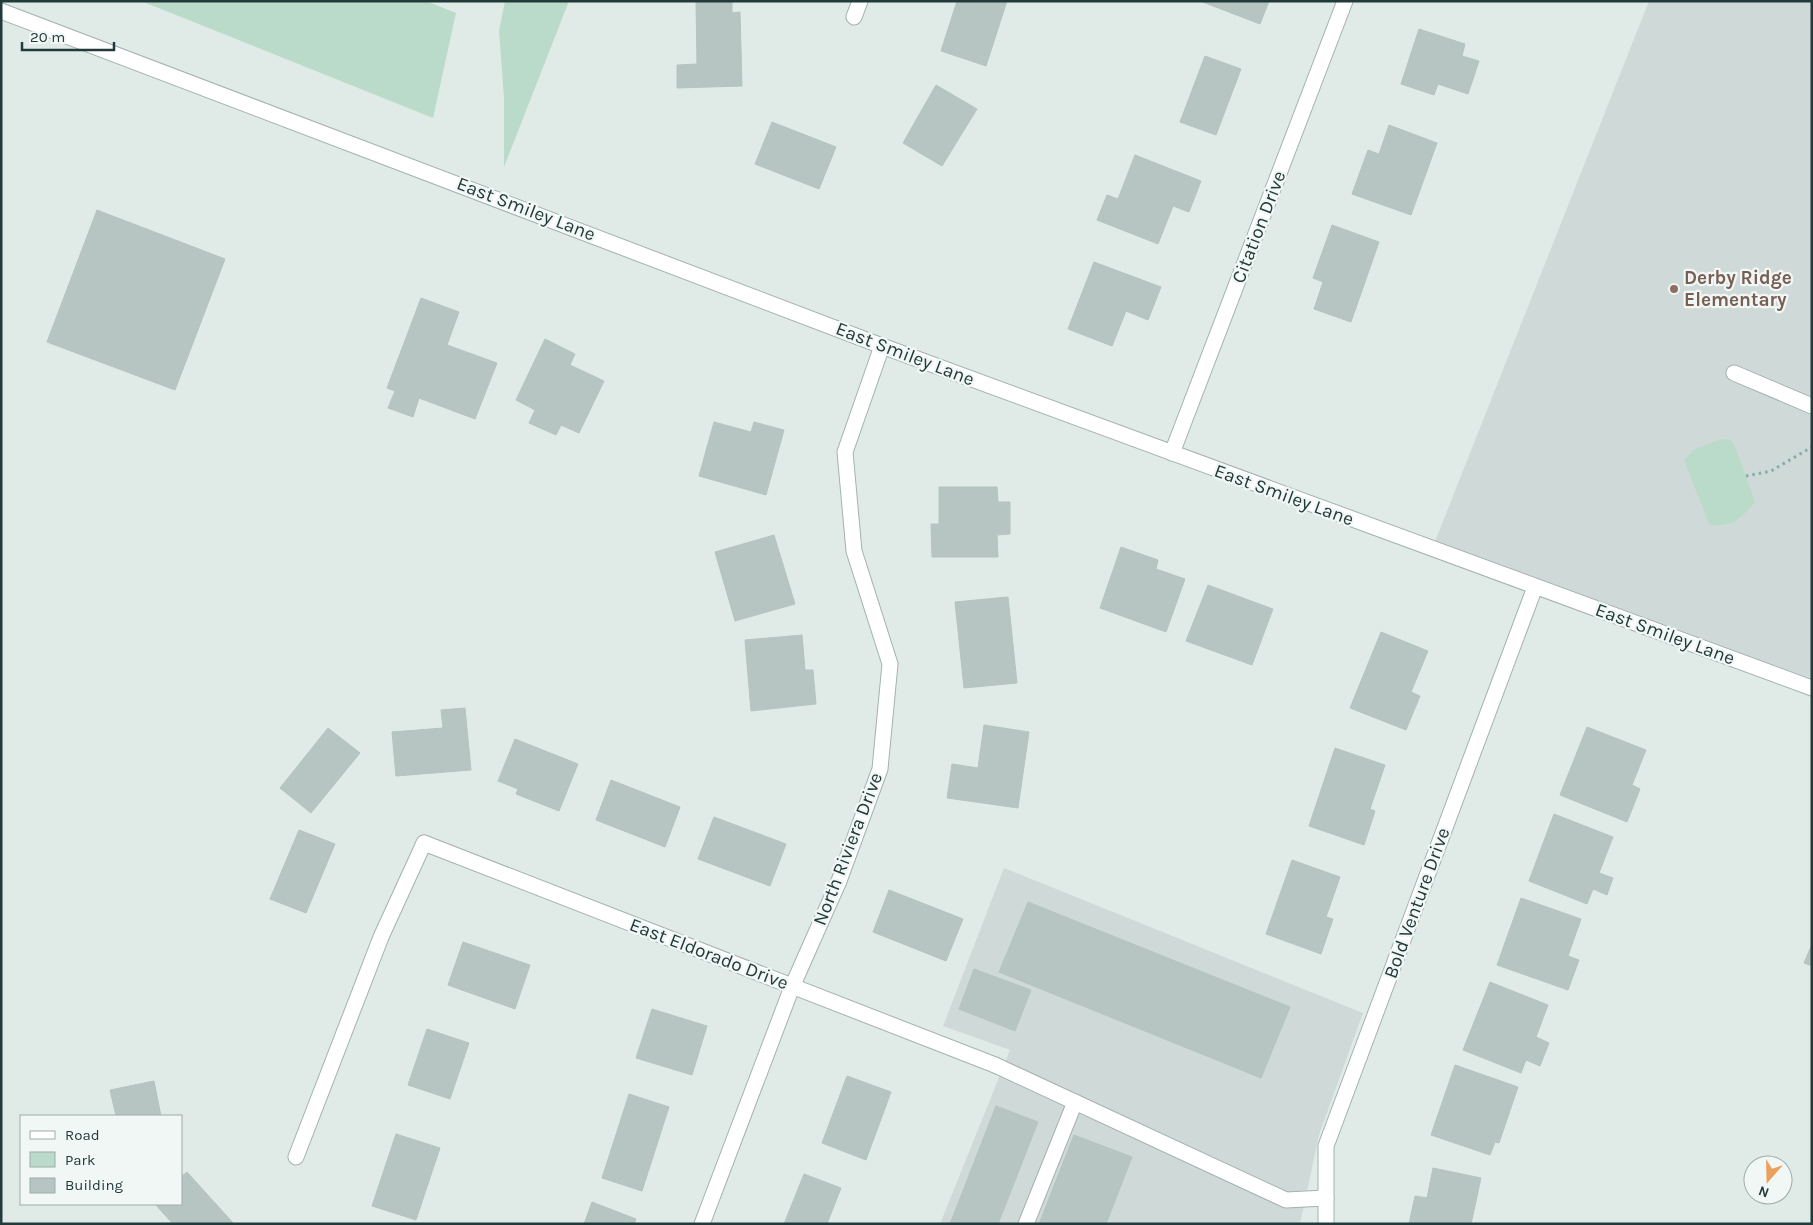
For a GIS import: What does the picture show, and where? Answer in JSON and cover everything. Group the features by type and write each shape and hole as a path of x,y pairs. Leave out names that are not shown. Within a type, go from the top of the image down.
{"street":[{"path":"854,17 860,1"},
{"name":"Citation Drive","path":"1172,453 1346,1"},
{"name":"East Smiley Lane","path":"1,11 882,346 1812,688"},
{"name":"North Riviera Drive","path":"702,1224 792,987 839,881 880,769 890,664 854,551 844,452 882,346"},
{"path":"1734,373 1812,406"},
{"name":"Bold Venture Drive","path":"1326,1224 1326,1146 1535,587"},
{"name":"East Eldorado Drive","path":"296,1157 381,937 424,843 995,1065 1286,1200 1326,1198"},
{"path":"1026,1224 1075,1102"}],"path":[{"path":"1746,476 1771,471 1812,447"}],"shaded area":[{"name":"Derby Ridge Elementary","path":"1649,1 1812,1 1812,678 1432,549"},
{"path":"1004,868 1363,1013 1319,1135 1300,1224 940,1224 1010,1050 943,1026"}],"green space":[{"path":"141,1 426,1 456,13 433,118"},
{"path":"505,1 569,1 504,167 504,98 499,31"},
{"path":"1721,439 1731,440 1737,451 1755,502 1735,521 1716,525 1709,524 1684,460 1693,450"}],"building":[{"path":"696,1 732,1 732,13 740,12 742,86 677,88 677,65 697,64"},
{"path":"957,1 1007,1 986,66 941,51"},
{"path":"1200,1 1269,1 1260,24"},
{"path":"1419,29 1465,44 1462,56 1479,61 1468,94 1438,84 1434,95 1401,84"},
{"path":"1205,56 1241,69 1216,135 1180,122"},
{"path":"936,85 977,109 942,166 903,143"},
{"path":"772,122 836,147 819,189 755,164"},
{"path":"1389,125 1437,143 1411,215 1352,194 1368,150 1379,154"},
{"path":"1135,155 1201,181 1189,212 1173,206 1158,244 1097,220 1107,195 1118,199"},
{"path":"97,210 225,259 175,390 47,342"},
{"path":"1332,225 1379,242 1351,322 1314,309 1323,282 1313,278"},
{"path":"1094,262 1161,287 1148,320 1126,311 1112,346 1068,329"},
{"path":"421,298 459,312 447,345 497,363 475,419 419,398 413,417 388,408 395,391 387,388"},
{"path":"545,339 575,354 570,365 604,381 579,433 561,425 556,435 529,423 535,410 516,400"},
{"path":"714,422 751,432 754,422 784,430 766,495 699,476"},
{"path":"939,487 997,487 998,502 1010,502 1010,534 997,535 998,557 932,557 931,524 939,524"},
{"path":"774,535 795,604 735,621 715,552"},
{"path":"1121,547 1158,560 1156,569 1185,579 1166,632 1100,608"},
{"path":"1208,585 1273,609 1252,665 1186,641"},
{"path":"1008,597 1017,683 964,688 955,602"},
{"path":"1381,632 1428,651 1411,692 1420,696 1406,730 1350,708"},
{"path":"802,635 805,670 813,670 816,704 751,711 745,640"},
{"path":"465,708 471,770 396,776 392,732 443,728 441,710"},
{"path":"984,725 1029,732 1018,808 947,798 952,764 978,768"},
{"path":"1587,727 1646,750 1632,785 1640,789 1627,822 1560,795"},
{"path":"328,728 360,753 311,813 280,788"},
{"path":"515,739 578,764 559,811 516,794 518,789 498,781"},
{"path":"1335,748 1385,765 1370,809 1375,811 1364,845 1309,826"},
{"path":"611,780 680,807 665,847 596,820"},
{"path":"1554,814 1613,837 1599,873 1613,878 1607,895 1593,889 1587,904 1529,881"},
{"path":"714,817 786,844 770,886 698,859"},
{"path":"299,830 335,844 306,913 270,899"},
{"path":"1292,860 1340,877 1326,917 1333,919 1321,954 1266,934"},
{"path":"889,890 963,919 946,961 873,932"},
{"path":"1521,898 1581,919 1568,956 1579,960 1568,990 1497,965"},
{"path":"1028,902 1290,1007 1261,1078 999,972"},
{"path":"463,942 530,965 515,1009 448,985"},
{"path":"1812,944 1812,966 1804,963"},
{"path":"974,969 1031,990 1015,1031 959,1009"},
{"path":"1490,982 1548,1005 1536,1037 1549,1043 1540,1066 1526,1060 1521,1073 1463,1050"},
{"path":"652,1009 707,1026 692,1075 636,1058"},
{"path":"427,1029 469,1043 450,1099 408,1085"},
{"path":"1455,1065 1518,1087 1499,1143 1495,1142 1490,1155 1431,1135"},
{"path":"847,1076 891,1092 866,1160 822,1143"},
{"path":"154,1081 161,1115 116,1115 110,1090"},
{"path":"629,1094 669,1107 642,1191 602,1178"},
{"path":"996,1106 1038,1122 998,1224 950,1224"},
{"path":"396,1134 440,1148 416,1220 372,1206"},
{"path":"1074,1135 1132,1157 1106,1224 1039,1224"},
{"path":"1433,1168 1481,1178 1471,1224 1409,1224 1415,1196 1427,1198"},
{"path":"187,1172 234,1224 173,1224 156,1205 182,1205 182,1176"},
{"path":"804,1174 841,1188 827,1224 784,1224"},
{"path":"592,1202 636,1219 634,1224 584,1224"}],"place":[{"name":"Derby Ridge Elementary","path":"1674,289"}]}
